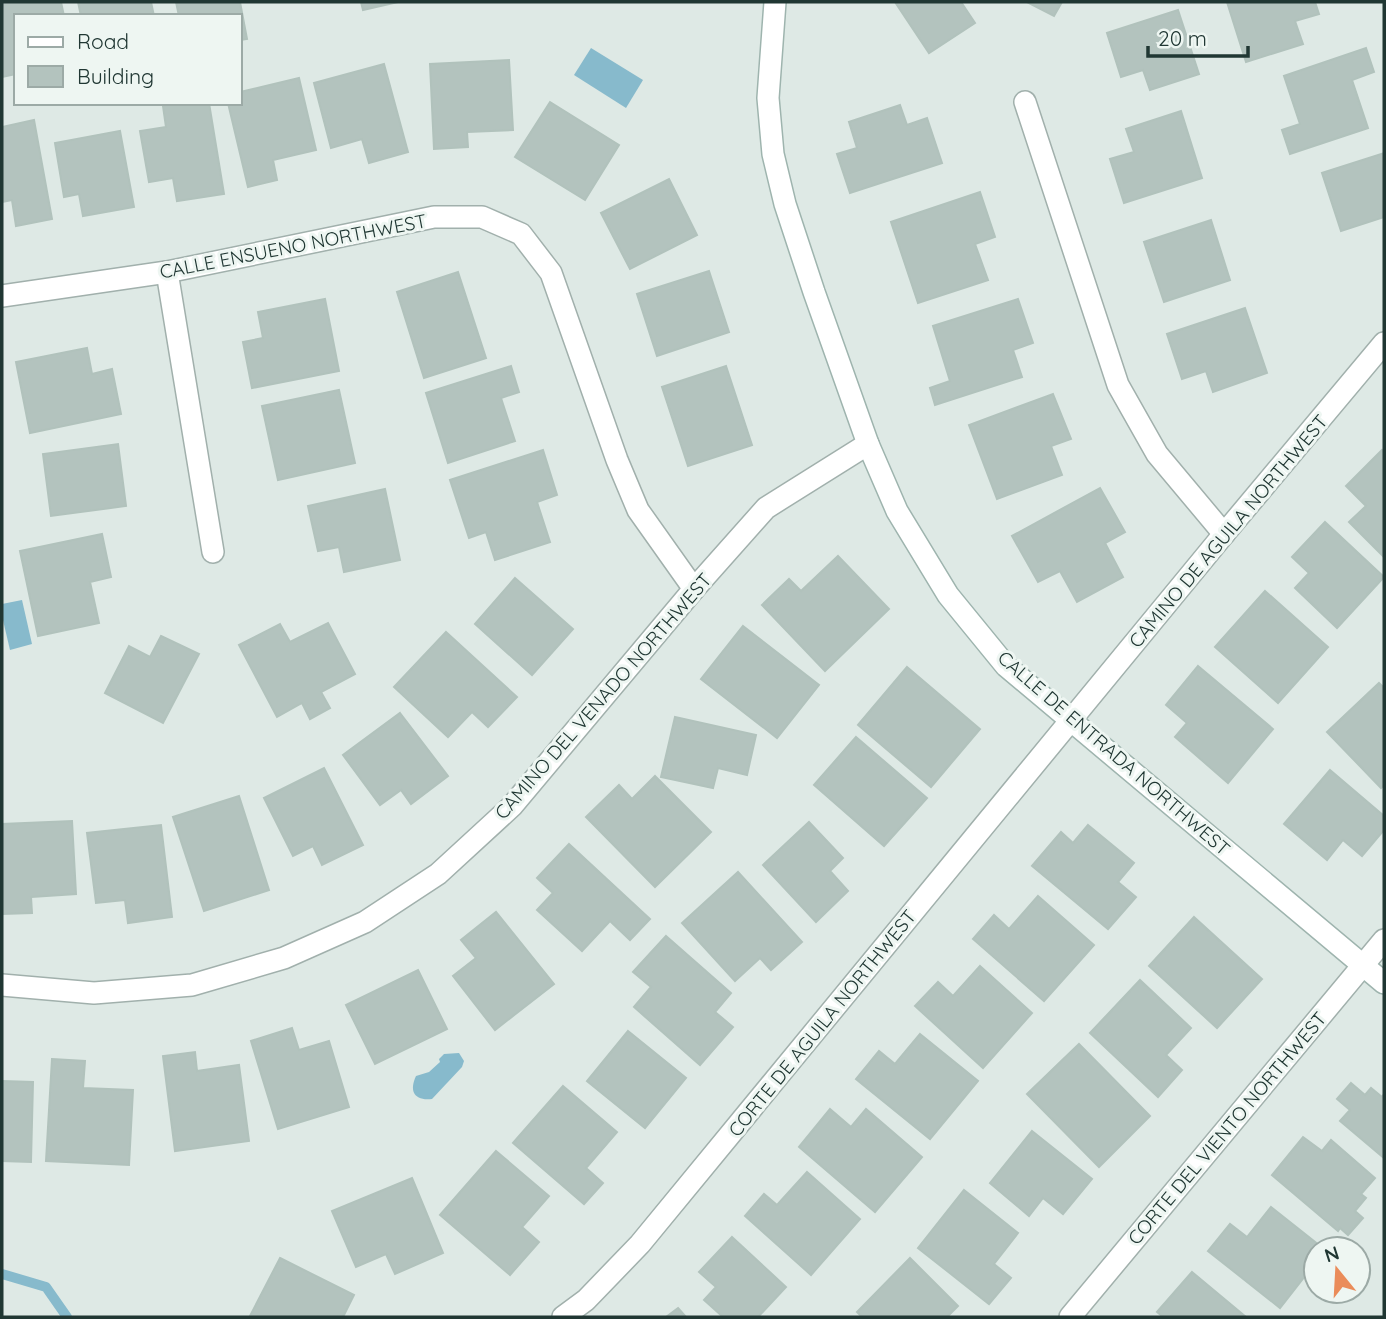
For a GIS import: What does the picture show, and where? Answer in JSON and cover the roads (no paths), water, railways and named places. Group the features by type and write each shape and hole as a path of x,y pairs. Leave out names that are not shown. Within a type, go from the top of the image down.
{"street":[{"name":"CALLE DE ENTRADA NORTHWEST","path":"775,2 768,98 773,154 785,204 869,444 897,511 947,595 1006,666 1384,983"},
{"path":"1025,102 1118,385 1157,453 1224,534"},
{"name":"CALLE ENSUENO NORTHWEST","path":"2,296 167,272 434,217 482,217 521,234 551,272 617,460 638,510 694,589"},
{"path":"167,272 213,552"},
{"name":"CAMINO DE AGUILA NORTHWEST","path":"1072,720 1384,343"},
{"name":"CAMINO DEL VENADO NORTHWEST","path":"2,985 94,993 192,985 284,958 365,922 438,874 512,806 694,589 766,508 869,444"},
{"name":"CORTE DE AGUILA NORTHWEST","path":"563,1317 586,1300 640,1244 1072,720"},
{"name":"CORTE DEL VIENTO NORTHWEST","path":"1070,1317 1384,940"}],"water":[{"path":"591,48 643,80 626,108 574,75"},
{"path":"22,600 32,644 10,650 2,604"},
{"path":"459,1053 464,1061 462,1067 432,1099 417,1097 413,1090 416,1076 429,1072 444,1054"}],"waterway":[{"path":"2,1274 46,1287 67,1317"}]}
